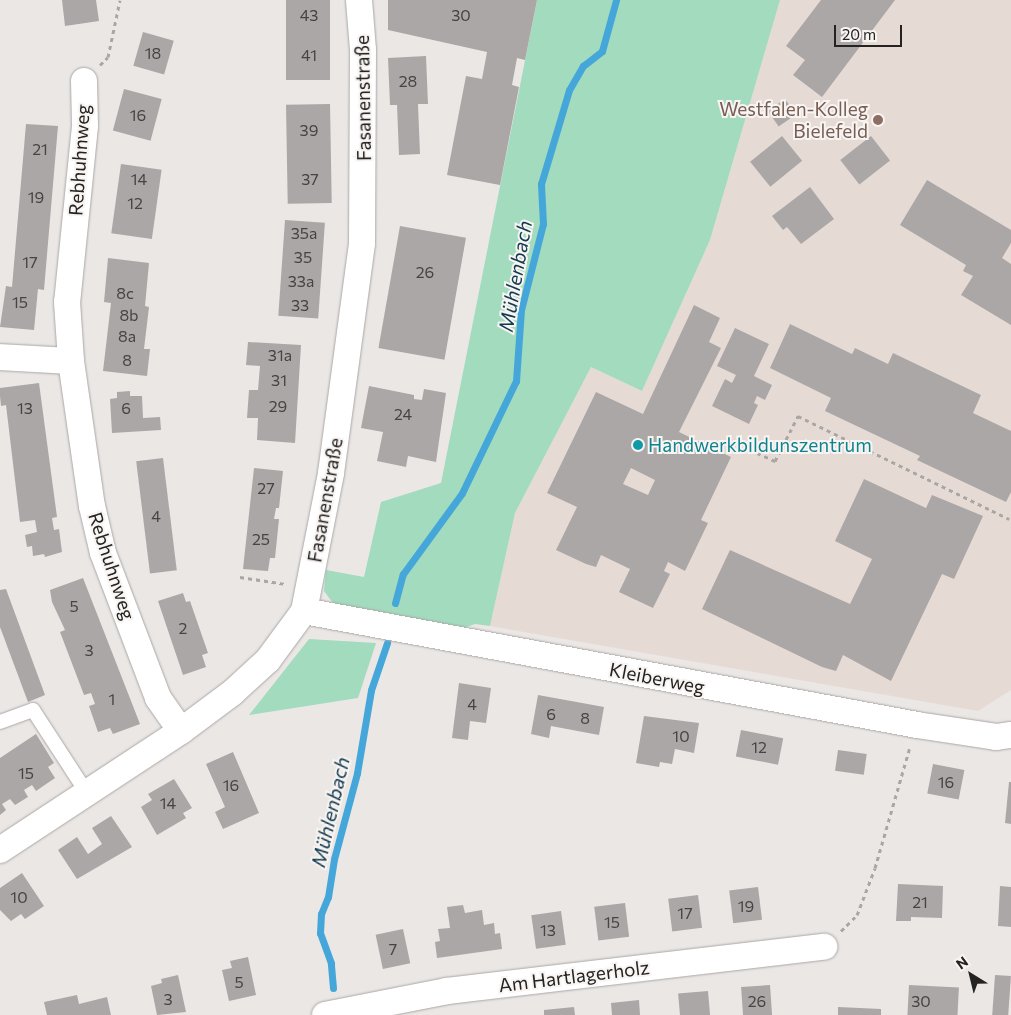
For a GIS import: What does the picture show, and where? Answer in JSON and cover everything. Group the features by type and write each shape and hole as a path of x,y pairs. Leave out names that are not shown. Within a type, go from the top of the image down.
{"street":[{"name":"Fasanenstraße","path":"0,850 180,731 232,692 268,660 306,599 334,452 362,243 363,50 359,0"},
{"name":"Rebhuhnweg","path":"84,81 85,126 67,302 71,361 99,538 158,698 180,731"},
{"path":"0,357 71,361"},
{"name":"Kleiberweg","path":"306,599 917,725 996,737 1011,735"},
{"name":"Am Hartlagerholz","path":"325,1015 447,991 824,947"}],"lane":[{"path":"0,722 33,710 87,793"}],"path":[{"name":"Rebhuhnweg","path":"84,81 108,57 120,0"},
{"path":"757,453 775,461 798,416 1009,519"},
{"path":"240,577 306,599"},
{"path":"824,947 857,916 875,868 917,725"}],"shaded area":[{"path":"780,0 1011,0 1011,690 978,711 490,626 515,513 591,367 642,391 710,240"}],"green space":[{"path":"537,0 780,0 710,240 642,391 591,367 515,513 490,626 475,624 464,628 333,603 324,591 326,570 364,577 381,502 441,483"},
{"path":"309,639 376,643 358,698 249,715"}],"building":[{"path":"62,0 96,0 99,21 65,26"},
{"path":"286,0 330,0 330,80 286,80"},
{"path":"388,0 537,0 525,60 517,58 512,85 519,87 500,185 447,175 466,76 482,79 487,52 388,30"},
{"path":"821,0 895,0 822,97 793,75 805,60 786,46"},
{"path":"143,32 174,41 164,74 133,66"},
{"path":"426,56 428,104 418,104 420,154 399,155 397,105 390,105 388,58"},
{"path":"124,89 162,99 151,141 113,131"},
{"path":"785,99 796,115 779,127 768,111"},
{"path":"330,104 332,203 288,204 286,105"},
{"path":"26,124 58,126 44,290 38,289 34,330 0,327 6,286 12,287"},
{"path":"782,136 802,161 770,187 750,162"},
{"path":"871,136 890,160 859,184 840,160"},
{"path":"121,164 162,170 152,239 111,233"},
{"path":"927,180 1011,230 1011,243 1002,258 1011,264 1011,325 961,295 973,276 963,271 966,265 900,225"},
{"path":"810,187 834,219 801,244 787,227 783,230 772,216"},
{"path":"285,220 325,223 318,319 278,316"},
{"path":"400,226 466,238 444,360 378,348"},
{"path":"108,258 149,263 145,306 149,307 144,349 150,349 147,376 103,371 111,303 104,302"},
{"name":"Handwerkbildunszentrum","path":"694,305 720,318 709,342 721,348 679,432 731,457 701,520 708,523 685,571 668,562 664,571 670,574 653,608 619,592 630,569 601,555 596,567 556,550 577,507 547,493 596,392 643,414","holes":["631,468 655,480 648,495 623,484"]},
{"path":"790,324 852,354 855,348 888,364 893,353 981,395 973,413 1011,431 1011,492 1006,502 917,460 920,456 825,411 831,398 770,368"},
{"path":"735,328 769,344 754,376 772,385 765,400 757,396 754,403 758,405 749,424 712,406 725,379 732,383 736,375 717,366"},
{"path":"248,342 301,345 295,443 257,440 258,418 247,418 249,390 258,390 260,366 246,365"},
{"path":"39,383 57,517 52,518 54,530 59,529 62,552 45,557 44,554 33,556 32,546 27,547 25,535 37,532 35,520 20,522 6,405 1,406 0,396 0,388"},
{"path":"369,386 414,395 414,399 422,400 424,389 446,393 436,462 408,456 406,467 377,461 383,432 361,428"},
{"path":"130,391 130,396 142,396 143,418 160,417 161,430 112,433 110,399 117,398 117,392"},
{"path":"163,458 177,570 150,573 136,461"},
{"path":"254,468 283,471 279,508 276,508 274,519 279,519 275,558 270,558 268,571 243,569"},
{"path":"864,479 926,508 932,495 983,516 954,579 942,574 891,681 843,655 836,671 822,667 702,609 730,550 850,604 872,559 835,541"},
{"path":"83,578 140,724 113,734 110,728 98,732 89,706 95,704 91,693 84,695 60,632 65,630 52,602 50,590"},
{"path":"6,589 45,695 28,702 0,627 0,590"},
{"path":"183,593 186,602 190,601 208,653 202,655 206,667 183,675 158,601"},
{"path":"459,683 491,688 486,723 470,721 468,740 452,738"},
{"path":"538,695 604,707 599,735 551,726 549,738 531,734"},
{"path":"644,716 699,723 694,753 675,749 672,764 660,762 659,767 636,763"},
{"path":"741,730 783,738 778,765 736,757"},
{"path":"36,734 54,763 48,767 55,778 36,791 32,785 24,790 28,797 15,805 10,799 2,804 6,810 0,815 0,758"},
{"path":"838,750 867,754 864,775 835,771"},
{"path":"233,752 259,813 223,829 215,812 225,807 206,764"},
{"path":"933,764 964,770 959,800 927,793"},
{"path":"174,779 192,808 183,813 186,818 157,835 141,807 152,800 148,794"},
{"path":"1009,782 1011,782 1011,824 1005,823"},
{"path":"111,816 132,847 77,879 58,850 77,837 88,854 102,844 92,828"},
{"path":"22,873 44,906 25,919 21,914 11,921 0,910 0,888"},
{"path":"898,884 943,886 942,918 911,917 911,921 896,921"},
{"path":"1000,886 1011,887 1011,927 998,926"},
{"path":"758,887 762,920 733,923 729,891"},
{"path":"698,895 702,928 672,931 668,899"},
{"path":"625,903 629,937 598,941 594,907"},
{"path":"463,905 465,913 482,910 484,925 494,923 495,934 500,933 502,949 437,958 435,942 440,941 438,929 450,928 447,907"},
{"path":"561,911 566,945 536,949 531,915"},
{"path":"403,929 410,963 383,969 376,935"},
{"path":"248,957 256,995 229,1001 222,970 232,968 230,961"},
{"path":"178,975 186,1012 157,1015 151,986 162,983 161,979"},
{"path":"995,975 1011,976 1008,1015 992,1015"},
{"path":"770,985 772,1015 743,1015 741,987"},
{"path":"909,985 959,988 957,1015 907,1015"},
{"path":"708,991 710,1015 680,1015 678,994"},
{"path":"77,995 79,1004 107,997 111,1015 47,1015 44,1002"},
{"path":"639,1000 640,1015 612,1015 611,1003"},
{"path":"574,1007 575,1015 544,1015 544,1010"},
{"path":"838,1007 881,1009 881,1015 838,1015"}],"waterway":[{"name":"Mühlenbach","path":"395,603 403,574 462,493 516,381 521,310 543,224 541,184 569,90 583,66 602,51 616,0"},
{"name":"Mühlenbach","path":"333,988 331,963 320,933 321,914 328,897 334,859 357,773 371,690 387,643"}],"place":[{"name":"Westfalen-Kolleg Bielefeld","path":"878,120"},
{"name":"Handwerkbildunszentrum","path":"638,445"}]}
